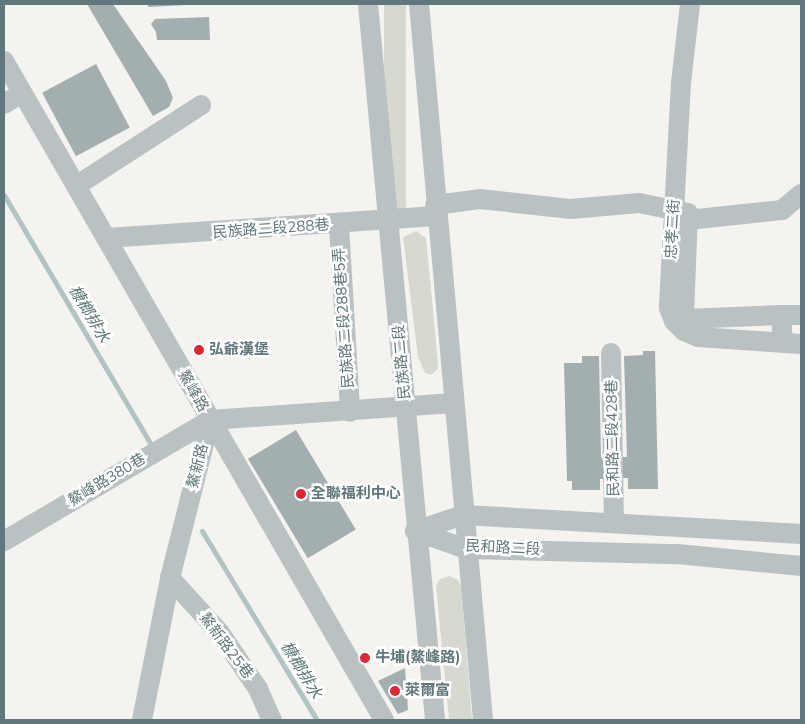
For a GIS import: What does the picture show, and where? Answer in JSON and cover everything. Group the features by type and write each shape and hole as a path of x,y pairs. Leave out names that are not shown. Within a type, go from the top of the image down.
{"street":[{"name":"民族路二段","path":"368,4 416,531 436,720"},
{"path":"418,4 483,720"},
{"name":"忠孝二街","path":"690,4 681,83 682,215 668,308 674,321 684,331 698,337 792,344"},
{"name":"鰲峰路","path":"4,61 384,720"},
{"path":"4,104 22,94"},
{"path":"76,186 201,104"},
{"name":"民族路二段288巷","path":"106,238 339,225 388,219 480,200 571,209 639,203 682,215 782,210 801,194"},
{"path":"682,215 684,319 801,314"},
{"name":"民族路二段288巷5弄","path":"339,225 350,412"},
{"path":"781,315 792,344"},
{"name":"民和路二段428巷","path":"611,353 614,522"},
{"path":"210,420 350,412 453,403"},
{"name":"鰲峰路380巷","path":"4,541 210,420"},
{"name":"鰲新路","path":"142,720 170,578 210,420"},
{"name":"民和路二段","path":"416,531 463,516 614,522 801,534"},
{"name":"民和路二段","path":"416,531 466,549 677,554 801,566"},
{"name":"鰲新路25巷","path":"170,578 220,632 258,689 272,720"}],"shaded area":[{"path":"384,4 406,4 406,209 384,209"},
{"path":"416,231 426,238 438,362 438,369 431,375 425,373 418,357 403,237"},
{"path":"449,576 458,580 461,586 472,720 449,720 436,586 440,579"}],"building":[{"path":"87,4 113,4 166,81 173,98 169,107 153,116"},
{"path":"148,4 187,4 187,5 148,7"},
{"path":"209,17 210,40 157,40 156,32 151,24 155,19"},
{"path":"96,64 130,128 76,156 42,93"},
{"path":"643,351 655,351 658,489 628,489 628,478 622,478 622,457 627,457 624,356 643,355"},
{"path":"582,356 599,356 601,458 606,457 606,479 600,479 600,490 572,490 572,481 567,481 564,363 582,363"},
{"name":"全聯福利中心","path":"296,430 356,529 308,558 248,459"},
{"path":"405,668 408,710 398,714 378,681"}],"waterway":[{"name":"槺榔排水","path":"4,195 152,446"},
{"name":"槺榔排水","path":"202,531 317,720"}],"place":[{"name":"弘爺漢堡","path":"199,350"},
{"name":"全聯福利中心","path":"301,494"},
{"name":"牛埔(鰲峰路)","path":"365,658"},
{"name":"萊爾富","path":"395,691"}]}
